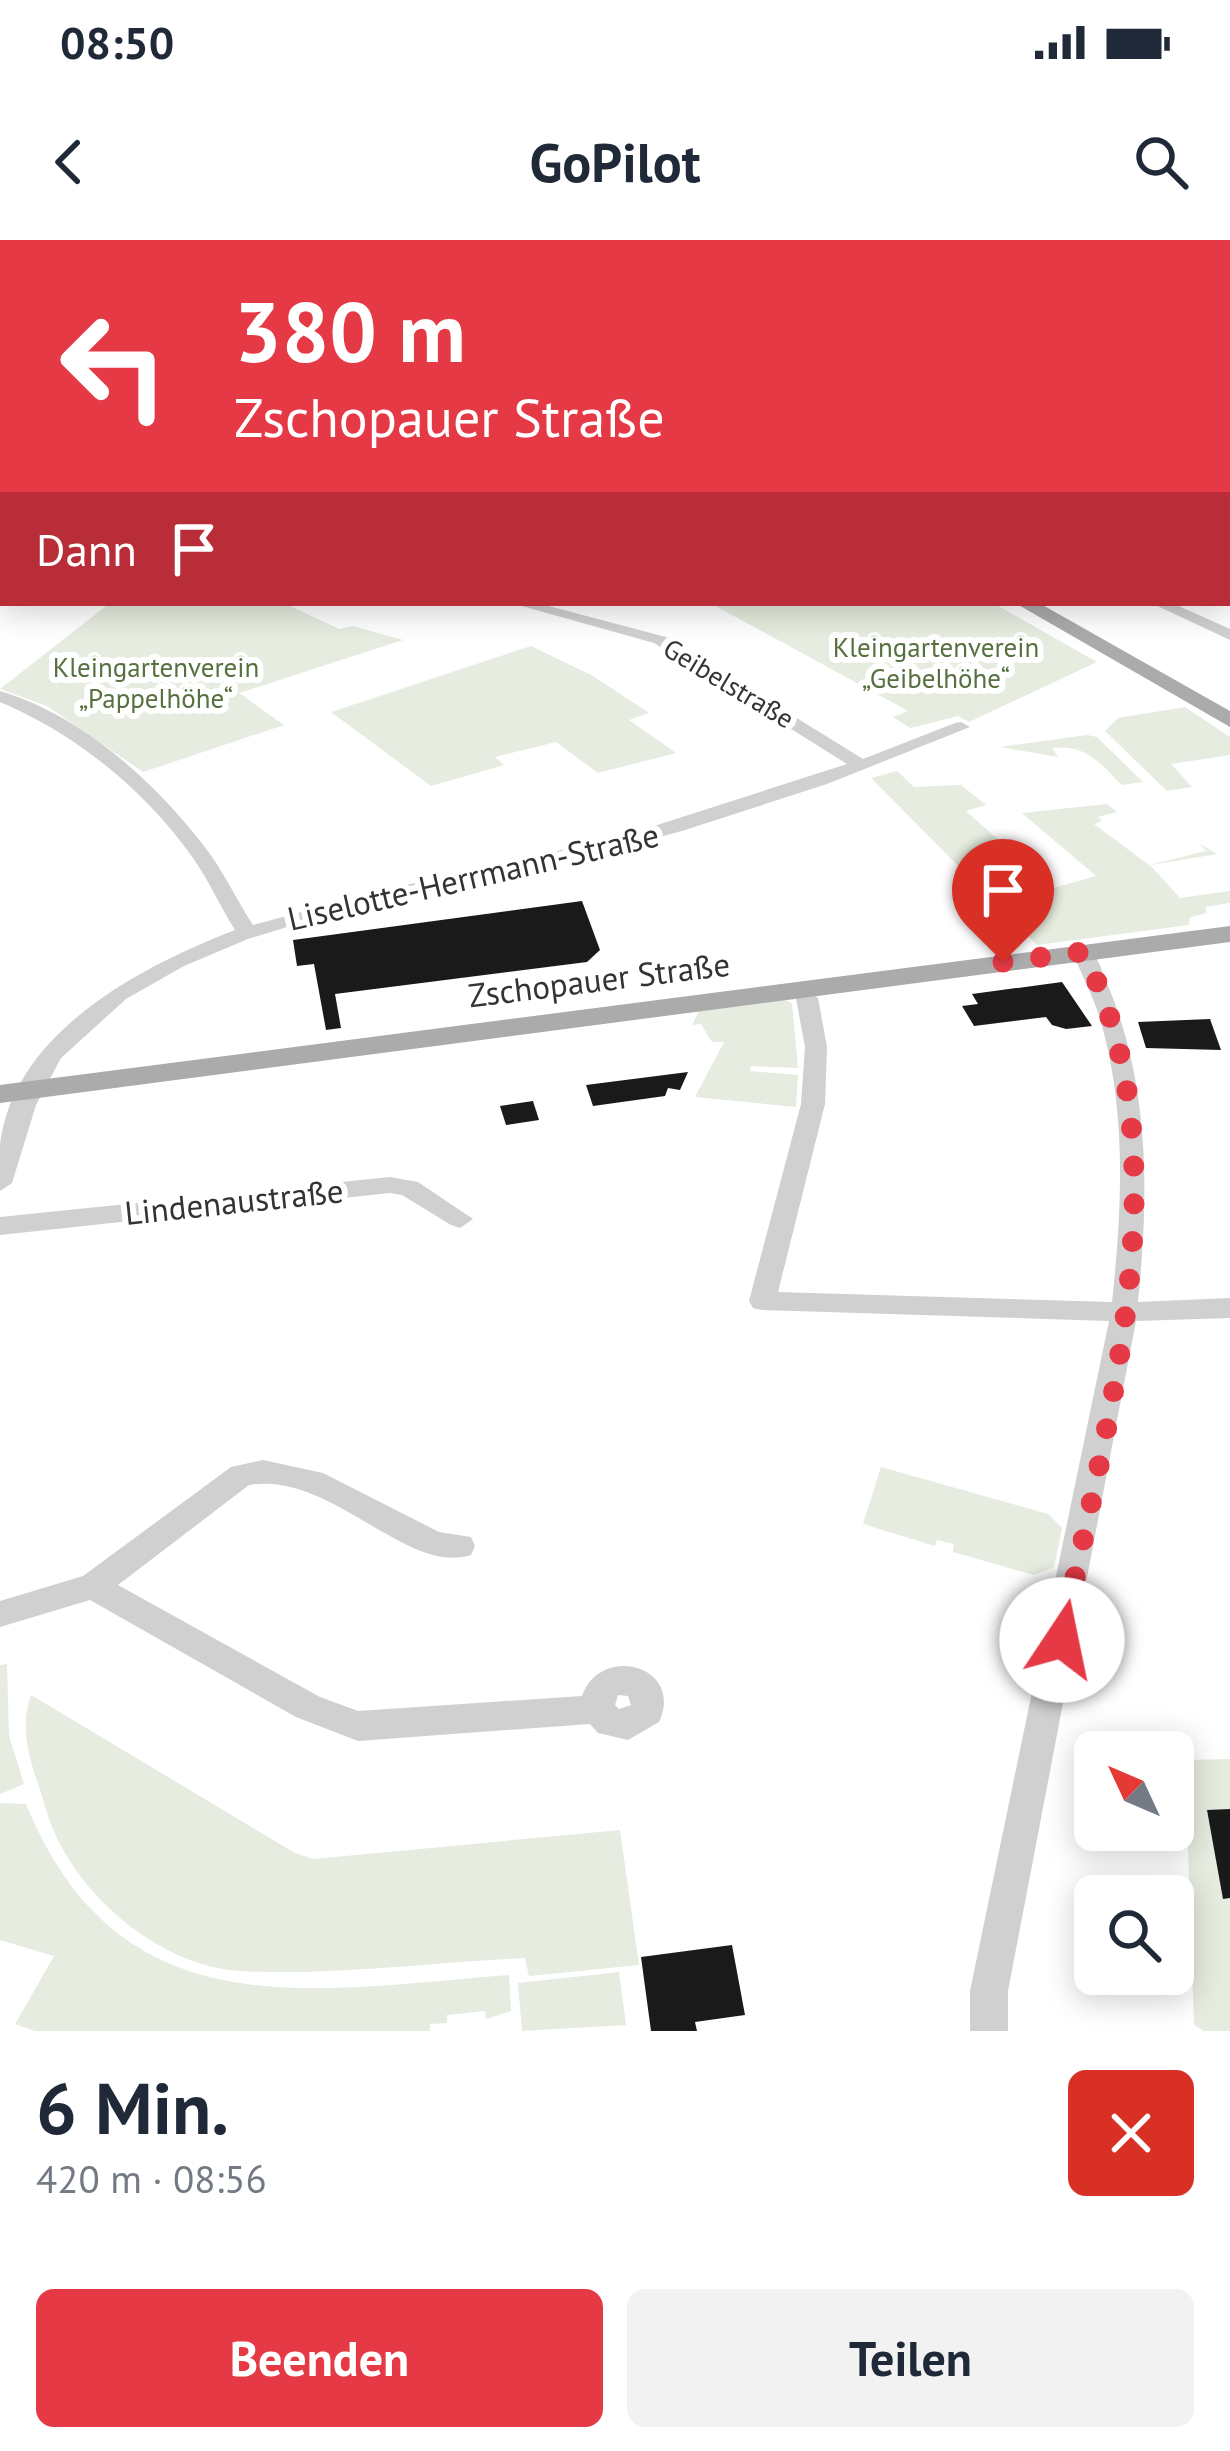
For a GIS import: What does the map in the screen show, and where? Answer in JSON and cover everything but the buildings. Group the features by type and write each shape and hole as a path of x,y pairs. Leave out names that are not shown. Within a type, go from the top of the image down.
{"main road":[{"path":"1030,606 1230,719"},
{"path":"1048,606 1230,708"},
{"name":"Zschopauer Straße","path":"13,1092 1222,934"}],"street":[{"name":"Geibelstraße","path":"531,606 660,640 861,765"},
{"path":"1166,606 1230,635"},
{"path":"0,696 52,720 135,784 197,850 246,930"},
{"name":"Liselotte-Herrmann-Straße","path":"13,1092 69,1035 124,990 246,930 662,832 961,727"},
{"path":"989,2031 989,1991 1124,1312 1135,1225 1131,1133 1112,1029 1083,952"},
{"path":"808,998 816,1047 813,1104 762,1301 1124,1312 1230,1308"},
{"path":"0,1183 13,1092"},
{"name":"Lindenaustraße","path":"0,1226 390,1185 409,1188 460,1220"},
{"path":"0,1614 93,1586 241,1475 260,1468 288,1470 434,1544 460,1546"},
{"path":"93,1586 308,1707 358,1726 598,1709"}],"green space":[{"name":"Kleingartenverein „Pappelhöhe“","path":"106,606 290,606 339,629 353,626 403,640 239,693 284,725 143,772 47,706 0,689"},
{"name":"Kleingartenverein „Geibelhöhe“","path":"716,606 998,606 1097,662 969,722 958,716 910,728 893,717 908,711"},
{"path":"531,646 593,676 649,713 629,720 676,753 598,773 556,742 495,757 504,765 431,786 331,712"},
{"path":"1185,707 1230,737 1230,755 1171,764 1192,787 1167,791 1105,731 1118,718"},
{"path":"1097,737 1143,782 1122,785 1095,759 1077,750 1052,748 1058,757 1000,747"},
{"path":"897,771 914,787 961,785 986,805 966,811 1053,888 1096,876 1022,813 1107,804 1117,812 1098,817 1102,821 1094,824 1149,865 1206,851 1200,844 1217,854 1150,865 1180,898 1230,891 1230,903 1205,907 1207,913 1190,917 1189,925 1037,945 871,778"},
{"path":"792,1003 798,1068 751,1066 750,1071 798,1075 796,1107 695,1097 724,1042 712,1042 701,1024 692,1025 699,1011"},
{"path":"881,1467 1048,1514 1062,1528 1054,1567 1034,1575 953,1552 954,1544 937,1540 935,1546 863,1524"},
{"path":"7,1664 9,1736 24,1784 0,1794 0,1665"},
{"path":"31,1695 295,1853 314,1859 620,1830 639,1965 529,1976 525,1958 275,1972 208,1966 177,1955 120,1918 95,1894 57,1838 29,1752 26,1724"},
{"path":"1230,1759 1230,2031 1204,2031 1194,2025 1194,1875 1189,1875 1188,1851 1194,1851 1194,1760"},
{"path":"0,1803 26,1804 65,1877 112,1929 166,1962 226,1981 291,1988 509,1975 511,2011 486,2019 485,2011 447,2015 447,2023 430,2024 430,2031 35,2031 15,2024 54,1956 0,1940"},
{"path":"619,1972 626,2025 522,2031 518,1983"}],"route":[{"path":"1003,962 1083,952 1118,1053 1134,1164 1135,1225 1124,1312 1062,1640"}]}
